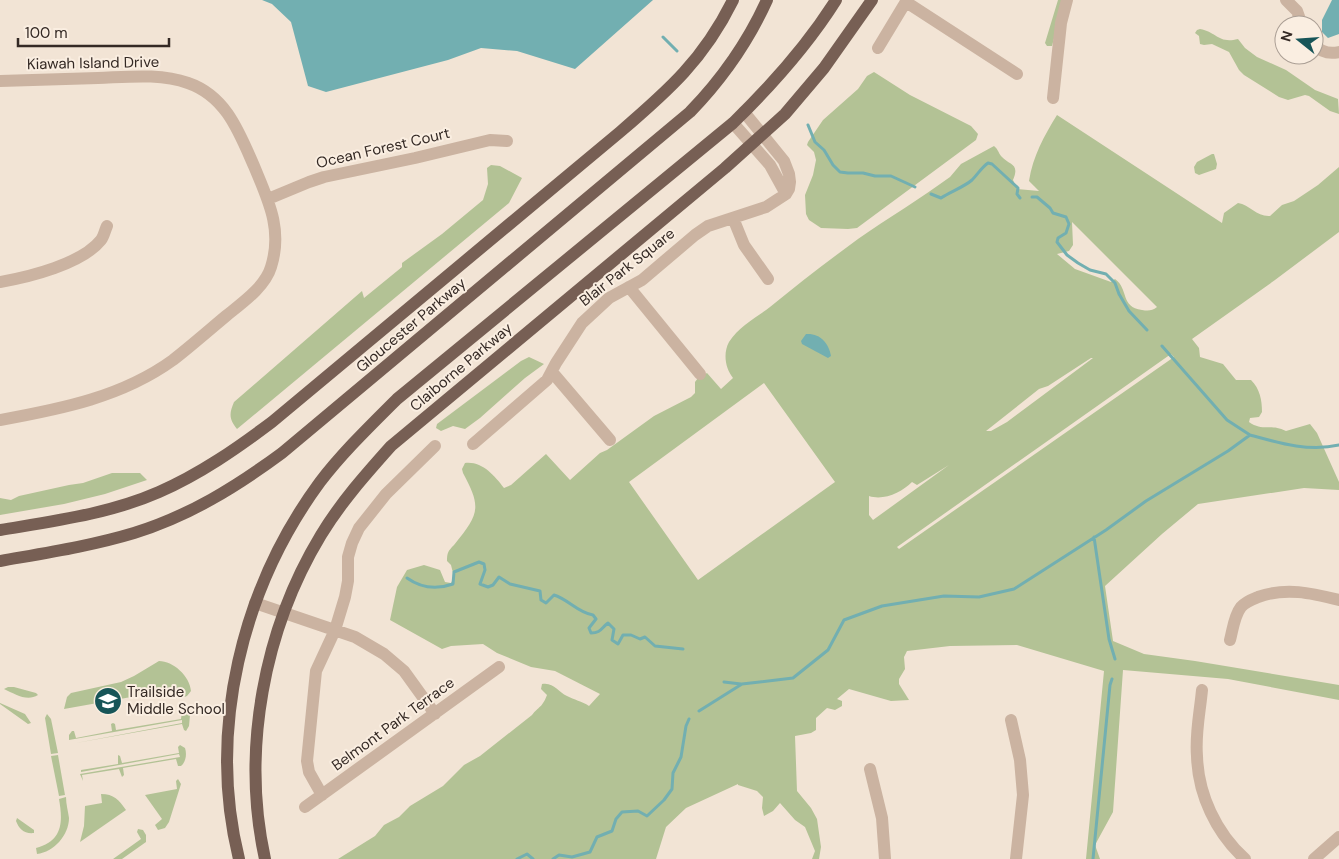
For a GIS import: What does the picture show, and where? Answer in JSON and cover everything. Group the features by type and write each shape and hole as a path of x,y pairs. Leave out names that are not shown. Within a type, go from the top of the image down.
{"main road":[{"name":"Gloucester Parkway","path":"0,530 80,517 124,505 158,493 196,474 231,453 272,422 670,89 701,53 723,21 733,0"},
{"name":"Gloucester Parkway","path":"0,561 100,542 136,532 170,519 209,501 253,474 282,453 690,112 710,91 731,64 756,26 767,0"},
{"name":"Claiborne Parkway","path":"239,859 229,802 228,764 229,724 241,648 255,603 293,523 321,482 356,440 398,399 744,112 792,61 819,27 836,0"},
{"name":"Claiborne Parkway","path":"265,859 257,805 257,739 264,687 273,644 283,613 298,576 322,534 356,486 392,446 725,168 784,114 824,68 872,0"}],"street":[{"path":"1053,98 1060,30 1067,0"},
{"path":"1286,0 1298,15"},
{"path":"878,48 907,1 1017,74"},
{"path":"1324,51 1331,54 1339,52"},
{"name":"Kiawah Island Drive","path":"0,81 127,77 163,78 188,82 199,87 217,100 230,116 268,199 275,223 276,236 271,268 263,283 173,360 133,384 94,400 45,412 0,420"},
{"path":"733,122 777,175 786,194 790,189 789,174 784,161 744,112"},
{"name":"Ocean Forest Court","path":"268,199 324,177 490,140 507,141"},
{"name":"Blair Park Square","path":"473,444 547,380 582,323 609,298 642,280 708,226 766,207 786,194"},
{"path":"733,218 744,245 768,279"},
{"path":"0,282 29,276 72,260 102,239 107,226"},
{"path":"629,288 700,374"},
{"path":"552,372 610,440"},
{"path":"322,795 309,772 307,761 316,671 335,630 345,597 348,581 348,558 352,542 359,528 386,494 435,446"},
{"path":"1230,640 1235,619 1242,606 1261,596 1283,591 1298,591 1339,600"},
{"path":"255,603 355,637 384,654 404,672 435,714"},
{"name":"Belmont Park Terrace","path":"305,807 500,667"},
{"path":"1202,690 1196,756 1203,792 1214,820 1244,859"},
{"path":"1011,720 1021,766 1023,795 1016,859"},
{"path":"870,769 882,818 885,859"},
{"path":"1314,859 1339,837"}],"green space":[{"path":"1058,0 1064,0 1052,46 1047,46 1045,43"},
{"path":"1197,30 1206,30 1226,40 1238,39 1245,48 1257,57 1286,70 1315,90 1338,99 1339,114 1330,111 1309,96 1305,95 1288,100 1279,97 1244,75 1229,52 1212,44 1200,44 1199,36 1195,33"},
{"path":"874,72 910,95 971,126 978,134 976,140 857,228 821,228 809,220 806,214 805,195 813,175 816,160 814,152 807,145 808,142 823,120 858,89 867,76"},
{"path":"1057,115 1222,223 1224,213 1238,203 1261,215 1270,216 1282,205 1294,201 1318,185 1339,167 1339,232 1192,339 1199,348 1200,357 1223,364 1236,380 1251,380 1257,387 1262,403 1262,412 1259,417 1250,418 1249,422 1258,426 1286,431 1310,424 1317,433 1339,482 1339,490 1304,488 1198,504 1105,586 1113,641 1144,654 1339,685 1339,700 1228,679 1123,670 1113,812 1095,845 1100,859 1086,859 1104,671 1017,645 950,646 907,651 904,657 905,669 899,679 899,684 909,700 891,701 849,689 837,699 842,701 842,706 835,710 827,708 816,718 816,730 811,733 795,736 797,791 811,808 817,819 821,847 819,859 812,859 815,851 805,827 795,820 780,803 773,811 764,816 762,808 763,797 757,791 738,784 686,808 666,827 656,859 338,859 375,836 384,825 399,817 410,806 443,786 464,765 480,756 532,715 542,705 547,695 541,689 542,684 550,684 564,694 589,706 600,694 555,671 531,667 497,653 483,644 451,646 442,649 390,620 397,587 407,570 424,565 440,570 445,582 451,583 454,577 451,565 447,561 448,554 469,526 475,510 473,495 462,469 465,463 477,464 487,470 504,488 511,485 546,454 570,480 600,453 654,416 691,397 695,393 695,382 698,378 707,373 721,389 733,378 727,365 726,351 729,342 738,331 858,239 950,177 961,164 994,146 1001,156 1015,168 1013,180 1017,189 1039,191 1029,181 1031,172 1043,139","holes":["1072,222 1157,307 1148,311 1135,308 1127,302 1122,288 1115,279 1111,282 1075,269 1057,254 1069,251 1073,245","1171,354 1174,357 899,549 897,547","1093,358 1007,422 991,431 986,431 1039,389 1048,386","764,383 835,482 698,580 629,482","949,465 873,520 869,515 869,496 881,497 892,495 912,482 917,485"]},
{"path":"1214,154 1217,164 1216,169 1199,175 1195,173 1194,167 1197,162"},
{"path":"491,165 500,166 522,178 509,203 237,429 232,422 231,416 234,402 362,291 364,298 402,267 402,263 442,234 483,200 488,184 487,168"},
{"path":"529,357 544,364 525,378 480,418 465,429 453,426 441,431 436,428 437,424"},
{"path":"112,473 140,473 147,480 105,494 64,504 0,515 0,498 11,500 19,496 83,483"},
{"path":"159,661 170,664 180,670 188,680 191,691 187,696 179,699 176,689 64,709 67,697 71,693 121,682"},
{"path":"14,687 38,695 30,698 21,696 4,689"},
{"path":"0,703 25,714 31,723 28,724"},
{"path":"182,711 186,711 190,715 189,726 186,731 182,724 76,743 182,723 182,720 69,740 69,735 72,731 74,731 76,738 112,731 111,724 113,723 116,730 181,719"},
{"path":"47,714 51,719 58,753 51,754 45,718"},
{"path":"180,745 185,748 186,753 185,760 181,766 178,766 176,759 123,768 124,775 122,777 119,769 82,775 83,781 80,774 180,757 179,754 81,772 81,770 118,764 118,755 122,763 179,753 178,747"},
{"path":"58,755 65,795 59,796 51,756"},
{"path":"178,779 181,784 169,822 165,828 158,830 155,825 162,819 145,795 177,789 176,781"},
{"path":"101,794 116,798 126,810 80,842 84,826 85,806 102,803"},
{"path":"66,797 69,818 66,831 55,846 43,853 37,854 36,848 52,841 59,830 61,815 59,799"},
{"path":"17,818 34,830 34,833 27,833 20,829 16,821"},
{"path":"138,829 143,830 146,835 146,842 122,859 113,859 141,839 137,832"}],"water":[{"path":"262,0 653,0 575,69 517,51 481,48 448,60 326,92 308,86 291,22 272,4"},
{"path":"1332,0 1339,0 1339,34 1328,38 1324,34 1324,16"},
{"path":"806,334 820,337 826,343 831,356 828,358 802,344 801,341"}],"waterway":[{"path":"663,37 677,51"},
{"path":"808,125 815,142 824,150 833,165 840,172 891,176 915,187"},
{"path":"931,194 941,198 972,180 988,163 992,164 1018,188 1017,194 1020,198"},
{"path":"1032,197 1037,197 1053,213 1066,217 1069,224 1066,233 1058,238 1057,242 1067,255 1078,263 1090,270 1106,274 1115,283 1129,311 1147,330"},
{"path":"1162,346 1227,420 1250,435"},
{"path":"699,711 742,684 793,678 828,650 844,620 882,606 944,596 979,597 1014,589 1106,530 1146,501 1228,451 1250,435 1283,444 1305,447 1317,448 1339,445"},
{"path":"1094,537 1109,639 1115,659"},
{"path":"407,578 423,586 447,586 453,584 454,572 479,562 484,564 485,570 480,584 488,587 493,585 499,577 510,584 540,591 541,600 546,603 554,595 559,597 583,612 593,615 596,619 589,628 591,633 599,631 608,623 614,629 612,640 618,644 623,635 631,635 640,639 645,637 655,646 683,649"},
{"path":"1093,859 1112,679"},
{"path":"724,682 741,684"},
{"path":"553,859 559,855 572,857 590,852 597,837 612,831 616,819 622,812 638,811 647,816 664,800 672,789 673,773 681,757 689,719"},
{"path":"517,859 527,854 533,859"}],"place":[{"name":"Trailside Middle School","path":"108,701"}]}
